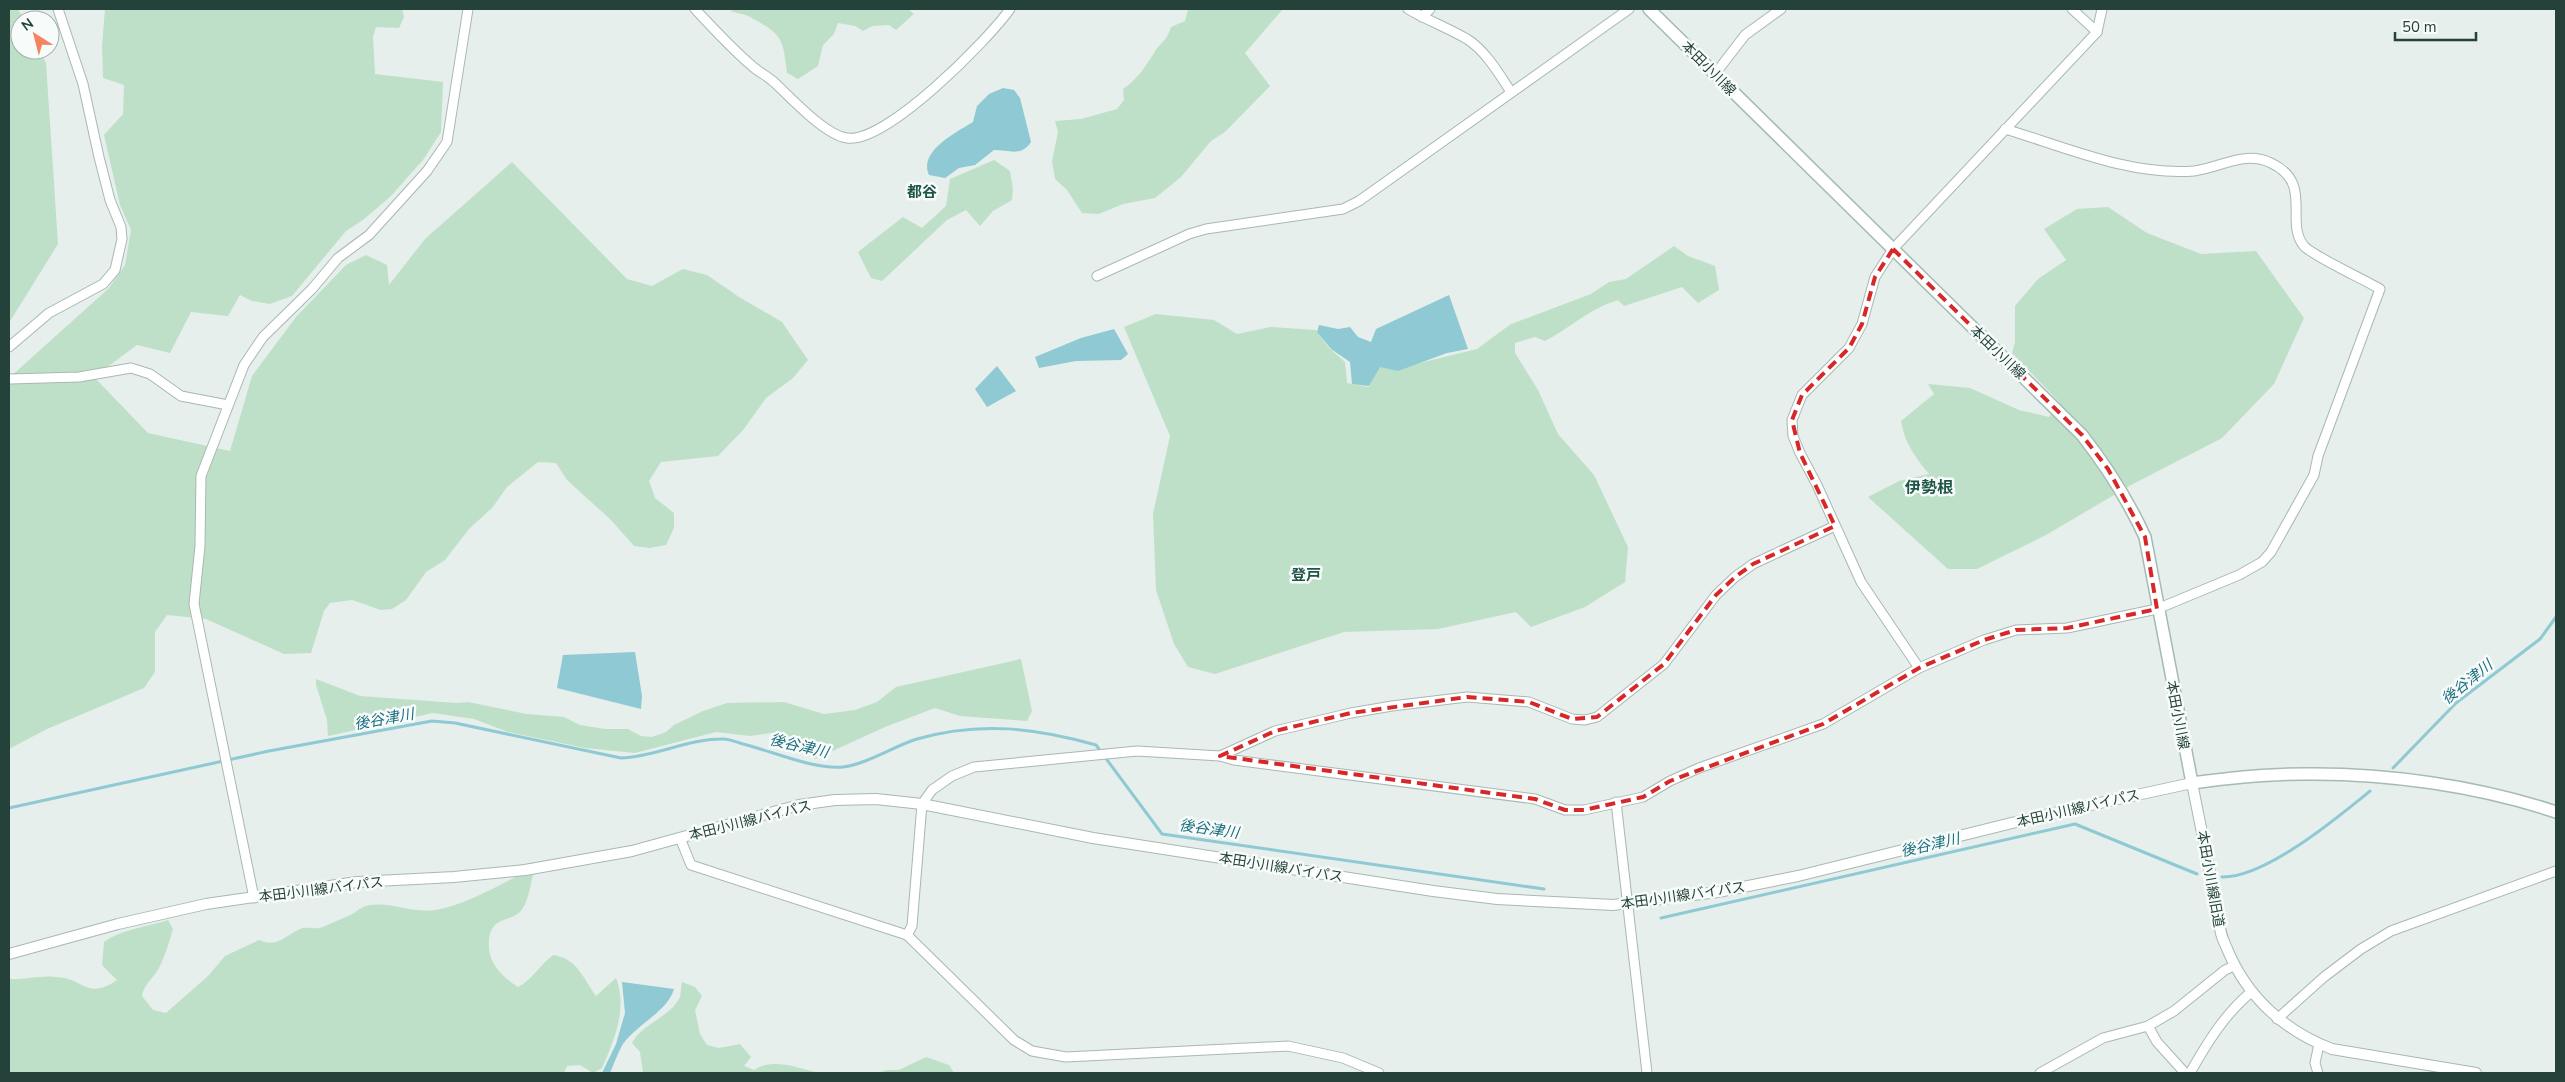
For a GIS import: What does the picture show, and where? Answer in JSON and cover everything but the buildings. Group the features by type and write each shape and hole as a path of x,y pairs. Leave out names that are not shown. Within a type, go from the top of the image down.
{"main road":[{"name":"本田小川線","path":"1649,9 2082,435 2108,469 2132,509 2145,537 2192,783"},
{"name":"本田小川線バイパス","path":"2192,783 2304,774 2347,775 2449,786 2499,796 2556,812"}],"street":[{"path":"9,347 49,313 103,284 115,270 122,239 121,227 110,200 99,157 83,84 58,9"},
{"path":"254,898 194,604 200,546 201,476 244,365 263,337 312,289 338,258 369,234 427,171 447,142 468,9"},
{"path":"694,9 752,66 774,81 798,108 846,138 856,138 875,130 910,108 943,81 1010,9"},
{"path":"1408,9 1467,39 1481,51 1512,92"},
{"path":"1422,17 1430,9"},
{"path":"1097,276 1206,229 1343,209 1359,201 1629,9"},
{"path":"1715,74 1745,35 1781,9"},
{"path":"2072,9 2097,32"},
{"path":"1919,668 1861,582 1800,453 1793,436 1792,420 1802,395 1849,348 1862,324 1874,277 1893,249 2097,32 2102,9"},
{"path":"907,935 912,926 922,804 932,790 952,776 974,767 1137,751 1220,756 1234,760 1535,799 1565,810 1584,810 1643,797 1670,781 1698,768 1823,724 1919,668 1968,646 2016,630 2067,628 2158,609 2239,575 2262,562 2272,552 2314,475 2318,456 2380,289 2305,247 2297,231 2295,188 2280,168 2269,162 2248,157 2196,170 2150,170 2122,165 2005,129"},
{"path":"9,379 79,377 131,368 150,374 181,396 228,405"},
{"path":"1220,756 1275,731 1342,715 1392,706 1467,697 1528,702 1572,719 1585,720 1597,717 1664,664 1716,595 1735,577 1753,564 1835,526"},
{"name":"本田小川線バイパス","path":"9,954 154,915 254,898 357,882 454,877 526,870 632,851 799,805 876,799 922,804 1093,838 1433,890 1497,899 1560,904 1628,904 1718,892 1798,876 2040,816 2192,783"},
{"name":"本田小川線旧道","path":"2192,783 2220,922 2220,932 2234,966 2251,992 2277,1019 2319,1044 2332,1049 2476,1073"},
{"path":"1616,802 1647,1073"},
{"path":"680,838 691,865 907,935 1014,1040 1032,1051 1066,1057 1288,1046 1343,1058 1379,1073"},
{"path":"2277,1019 2324,976 2361,949 2391,931 2556,870"},
{"path":"2040,1073 2103,1038 2148,1026 2174,1011 2225,970 2234,966"},
{"path":"2190,1073 2209,1039 2234,1007 2251,992"},
{"path":"2148,1026 2157,1042 2185,1073"},
{"path":"2318,1073 2315,1063 2319,1044"}],"highlighted area":[{"path":"1893,249 2082,435 2108,469 2145,537 2157,609 2067,628 2016,630 1984,640 1919,668 1823,724 1670,781 1643,797 1584,810 1565,810 1535,799 1220,756 1275,731 1351,713 1467,697 1529,702 1572,719 1597,717 1664,664 1716,595 1735,577 1753,564 1835,526 1800,453 1792,420 1802,395 1849,348 1862,324 1875,277"}],"green space":[{"path":"9,9 18,9 10,10 10,60 44,60 46,63 58,244 9,323"},
{"path":"105,9 402,9 404,17 399,28 376,27 373,37 375,74 443,82 441,132 423,160 390,197 363,220 346,231 292,296 270,304 252,301 240,295 228,316 191,312 170,353 137,345 94,377 148,433 230,451 252,376 296,317 346,265 366,255 387,265 389,285 425,239 512,162 627,279 652,286 683,269 707,275 739,297 782,322 808,360 793,378 766,398 744,429 718,456 661,462 649,481 655,498 674,513 674,528 666,545 649,548 634,546 611,520 567,480 556,463 538,462 507,487 492,508 469,529 445,560 426,572 406,600 392,609 381,610 352,600 330,603 324,611 311,653 284,654 206,619 167,615 155,632 155,672 144,688 47,729 9,749 9,378 108,289 125,265 131,230 120,205 104,135 123,114 124,85 103,78 102,46"},
{"path":"732,9 908,9 914,14 896,30 889,25 872,26 863,31 855,26 838,23 834,34 823,45 818,66 798,79 787,73 782,44 775,33 748,16 731,11"},
{"path":"1188,9 1283,9 1245,53 1270,86 1225,132 1211,141 1181,177 1155,198 1123,204 1099,214 1082,213 1067,190 1055,179 1052,161 1058,132 1055,121 1081,119 1117,109 1124,100 1123,89 1140,73 1165,39 1171,27 1185,21"},
{"path":"994,160 1010,171 1013,189 1012,200 993,211 980,226 966,210 947,220 882,281 871,278 858,252 903,217 922,228 946,206 950,179"},
{"path":"2108,207 2147,233 2201,254 2256,251 2304,318 2274,384 2222,438 2131,485 2046,535 1977,569 1948,569 1868,497 1899,481 1929,474 1911,449 1902,429 1901,421 1934,394 1928,384 1970,388 2019,410 2049,417 2059,402 2012,353 2015,342 2015,306 2038,279 2066,260 2044,229 2077,209"},
{"path":"1674,246 1688,256 1715,266 1719,290 1698,303 1682,287 1624,306 1618,300 1588,314 1545,341 1535,337 1515,343 1515,353 1538,390 1558,434 1594,475 1628,547 1625,582 1585,607 1531,627 1516,612 1438,629 1344,632 1215,674 1188,667 1174,644 1156,590 1153,514 1170,436 1124,327 1156,314 1214,320 1237,334 1271,327 1316,330 1328,347 1345,362 1347,383 1369,387 1379,366 1399,368 1477,349 1511,324 1591,294 1609,282 1626,279"},
{"path":"1021,659 1032,711 1027,721 960,716 935,708 885,727 815,759 779,732 750,736 716,732 635,753 585,748 508,732 474,719 433,713 328,736 327,720 316,685 316,679 360,696 457,703 468,702 527,714 564,717 580,725 605,729 628,729 641,736 652,737 666,732 674,725 703,711 727,703 784,702 824,714 855,710 877,702 896,687"},
{"path":"523,873 533,875 525,904 518,914 499,922 493,928 489,939 490,956 496,968 518,987 528,980 553,955 568,960 574,965 596,996 616,978 621,1001 618,1024 602,1068 593,1073 580,1065 567,1066 564,1073 9,1073 9,979 66,978 92,989 107,986 117,980 102,965 104,942 119,934 168,920 173,929 167,949 159,968 142,996 153,1010 166,1013 208,976 225,956 259,940 271,943 276,942 300,929 323,927 363,907 372,905 390,905 426,911 446,908 480,895"},
{"path":"682,982 695,987 702,996 695,1010 700,1034 707,1045 719,1048 740,1044 751,1057 744,1066 754,1070 770,1064 778,1064 820,1073 643,1073 640,1052 632,1043 642,1030 663,1016 675,1004 680,997"},
{"path":"926,1057 949,1065 954,1073 877,1073 887,1070 899,1070"}],"water":[{"path":"1003,88 1014,90 1020,98 1031,142 1027,147 1015,152 994,150 975,165 959,168 945,178 929,175 927,166 934,150 949,137 973,122 977,106 989,94"},
{"path":"1449,295 1468,349 1447,353 1398,371 1380,367 1369,386 1352,384 1350,362 1331,349 1317,332 1319,325 1338,329 1350,327 1358,337 1371,342 1376,329"},
{"path":"1114,329 1128,354 1121,360 1076,361 1039,368 1035,357 1081,338"},
{"path":"997,366 1016,391 987,407 975,389"},
{"path":"635,652 642,696 641,709 557,688 563,655"},
{"path":"622,982 674,989 671,997 659,1011 636,1030 623,1044 610,1073 602,1073 616,1044 625,1013"}],"waterway":[{"name":"後谷津川","path":"2393,768 2456,703 2540,639 2556,617"},
{"name":"後谷津川","path":"9,808 269,751 432,721 455,723 621,758 646,755 696,742 726,739 806,763 832,767 852,765 871,759 908,742 940,733 963,730 1007,729 1051,734 1096,745 1162,834 1544,889"},
{"name":"後谷津川","path":"2222,877 2239,875 2259,868 2279,857 2320,830 2370,791"},
{"name":"後谷津川","path":"1661,918 2075,824 2197,874"}],"district":[{"name":"都谷","path":"922,192"},
{"name":"伊勢根","path":"1929,487"},
{"name":"登戸","path":"1306,575"}]}
